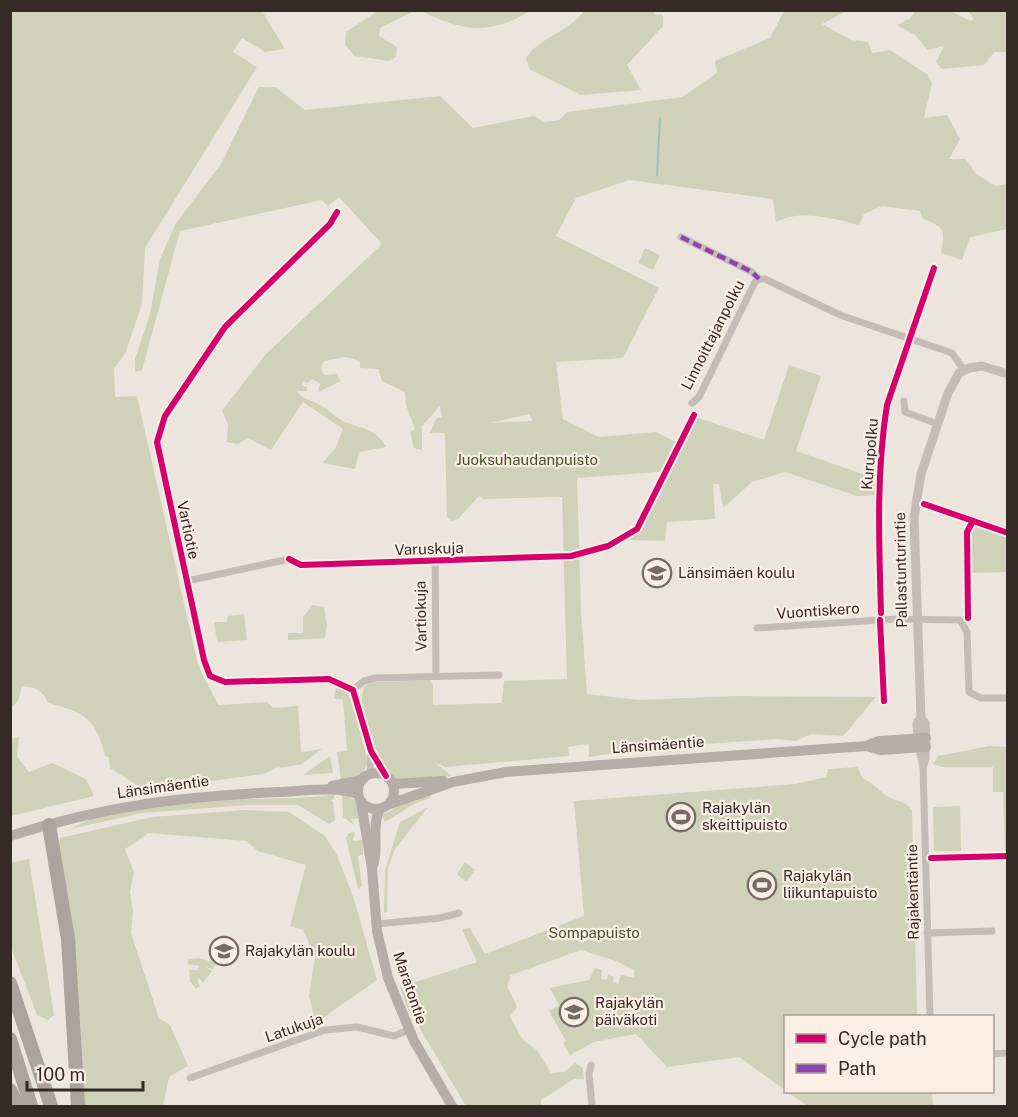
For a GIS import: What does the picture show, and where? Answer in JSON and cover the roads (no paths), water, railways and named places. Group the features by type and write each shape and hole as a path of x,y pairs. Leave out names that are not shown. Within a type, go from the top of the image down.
{"highway":[{"path":"49,825 68,939 78,1107"},
{"path":"10,984 51,1107"},
{"path":"10,1039 32,1107"},
{"path":"10,1090 18,1107"}],"main road":[{"name":"Länsimäentie","path":"390,804 453,782 506,771 866,746 880,750 922,743"},
{"name":"Länsimäentie","path":"10,836 106,810 171,798 324,790 366,777"},
{"path":"366,777 390,780 394,795 390,804 379,810 371,809 360,798 366,777"},
{"name":"Länsimäentie","path":"390,780 453,782"},
{"name":"Länsimäentie","path":"324,790 360,798"},
{"name":"Maratontie","path":"360,798 372,868 376,924 388,978 408,1030 452,1107"},
{"name":"Maratontie","path":"372,868 375,860 375,822 379,810"}],"street":[{"name":"Vartiotie","path":"337,212 330,224 225,327 159,428 159,454 204,660 213,678 231,682 330,679 353,690"},
{"path":"681,237 752,272 759,279 765,279 840,315 952,353 964,370 982,366 1008,374"},
{"name":"Linnoittajanpolku","path":"692,403 699,398 755,282 759,279"},
{"name":"Pallastunturintie","path":"922,743 925,723 921,718 915,502 925,461 952,383 964,370"},
{"path":"904,401 905,412 938,424"},
{"name":"Vartiokuja","path":"435,549 436,676"},
{"path":"187,580 288,559"},
{"name":"Vuontiskero","path":"757,628 917,619 956,620 964,623 967,632 969,692 981,698 1008,698"},
{"path":"390,780 371,751 353,690 364,681 375,678 499,675"},
{"name":"Rajakentäntie","path":"922,743 930,1015"},
{"path":"366,777 371,751"},
{"path":"376,924 440,918 459,913"},
{"path":"927,933 992,931"},
{"name":"Latukuja","path":"190,1078 325,1030 357,1027 394,1036 408,1030"},
{"path":"591,1065 589,1074 592,1107"}],"waterway":[{"path":"657,175 660,118"}],"place":[{"name":"Länsimäen koulu","path":"657,573"},
{"name":"Rajakylän skeittipuisto","path":"681,817"},
{"name":"Rajakylän liikuntapuisto","path":"762,885"},
{"name":"Rajakylän koulu","path":"224,951"},
{"name":"Rajakylän päiväkoti","path":"574,1012"}],"park label":[{"name":"Juoksuhaudanpuisto","path":"527,460"},
{"name":"Sompapuisto","path":"594,933"}]}
